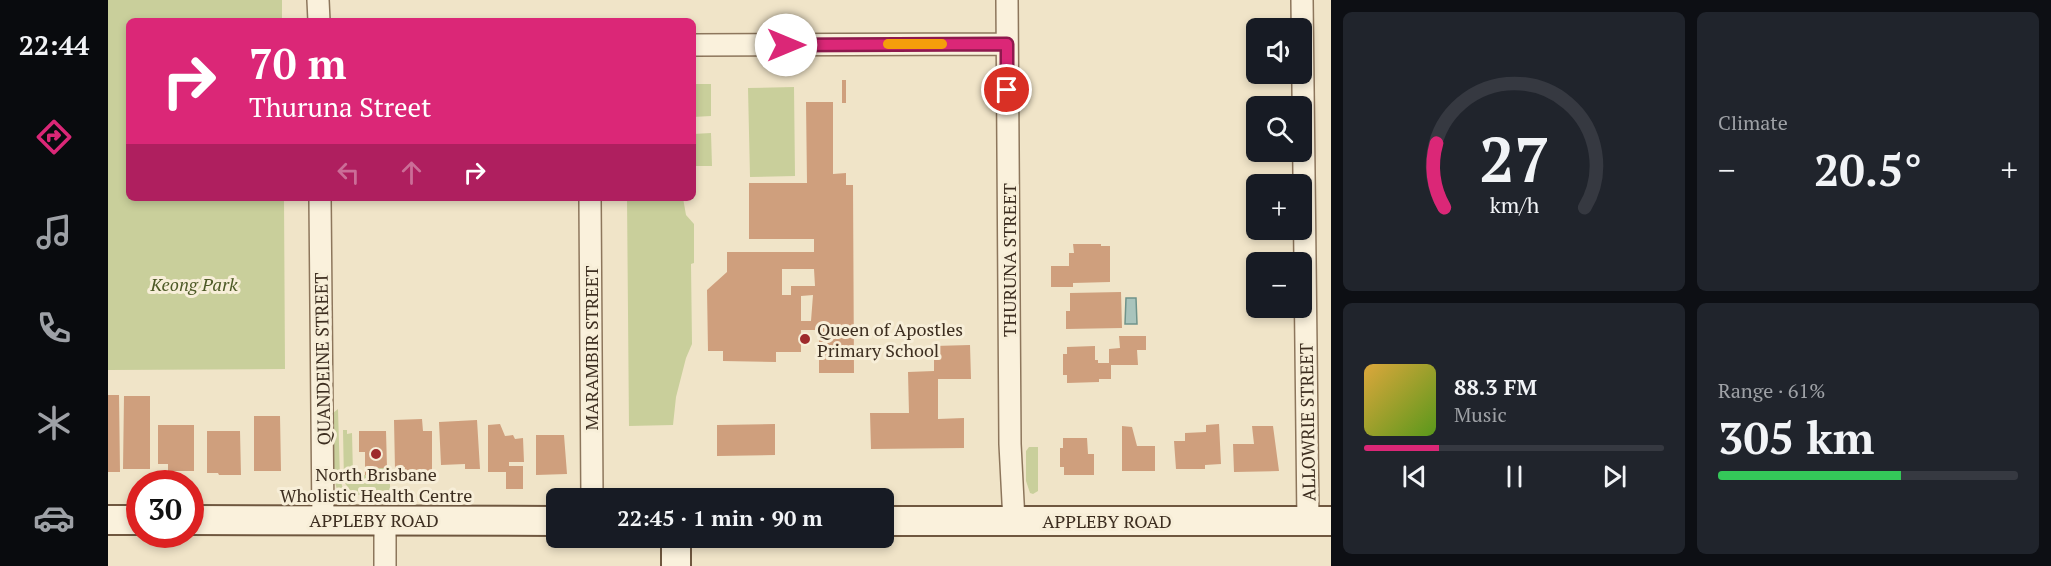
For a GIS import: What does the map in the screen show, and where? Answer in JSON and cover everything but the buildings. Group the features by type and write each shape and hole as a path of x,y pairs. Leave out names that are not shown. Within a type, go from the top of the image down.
{"main road":[{"path":"108,520 126,520"},
{"name":"APPLEBY ROAD","path":"204,520 546,521"},
{"name":"APPLEBY ROAD","path":"894,521 1319,521"},
{"path":"676,548 676,566"}],"street":[{"path":"318,0 319,18"},
{"name":"THURUNA STREET","path":"1007,0 1010,444 1014,521"},
{"name":"ALLOWRIE STREET","path":"1302,0 1319,521"},
{"path":"696,45 1007,44"},
{"name":"QUANDEINE STREET","path":"320,201 323,520"},
{"name":"MARAMBIR STREET","path":"590,201 592,488"},
{"path":"385,520 385,566"}],"green space":[{"name":"Keong Park","path":"108,0 282,0 282,18 126,18 126,201 284,201 285,369 108,370"},
{"path":"696,84 711,84 711,116 696,117"},
{"path":"794,87 795,176 750,177 748,88"},
{"path":"711,133 712,166 696,166 696,134"},
{"path":"627,201 684,201 686,215 694,224 694,263 691,264 692,344 676,397 673,425 629,426"},
{"path":"338,409 340,479 345,495 341,495 337,489 333,469 333,413"},
{"path":"343,430 347,430 347,434 352,433 353,475 378,475 378,468 390,468 390,491 363,490 363,495 354,495 344,482"},
{"path":"1029,447 1038,447 1038,491 1033,494 1030,493 1026,481 1026,451"}],"water":[{"path":"1126,298 1136,298 1137,324 1125,324"}],"slow traffic":[{"path":"888,44 942,44"}],"place":[{"name":"Queen of Apostles Primary School","path":"805,339"},
{"name":"North Brisbane Wholistic Health Centre","path":"376,454"}],"route":[{"path":"786,45 1007,44 1007,90"}]}
